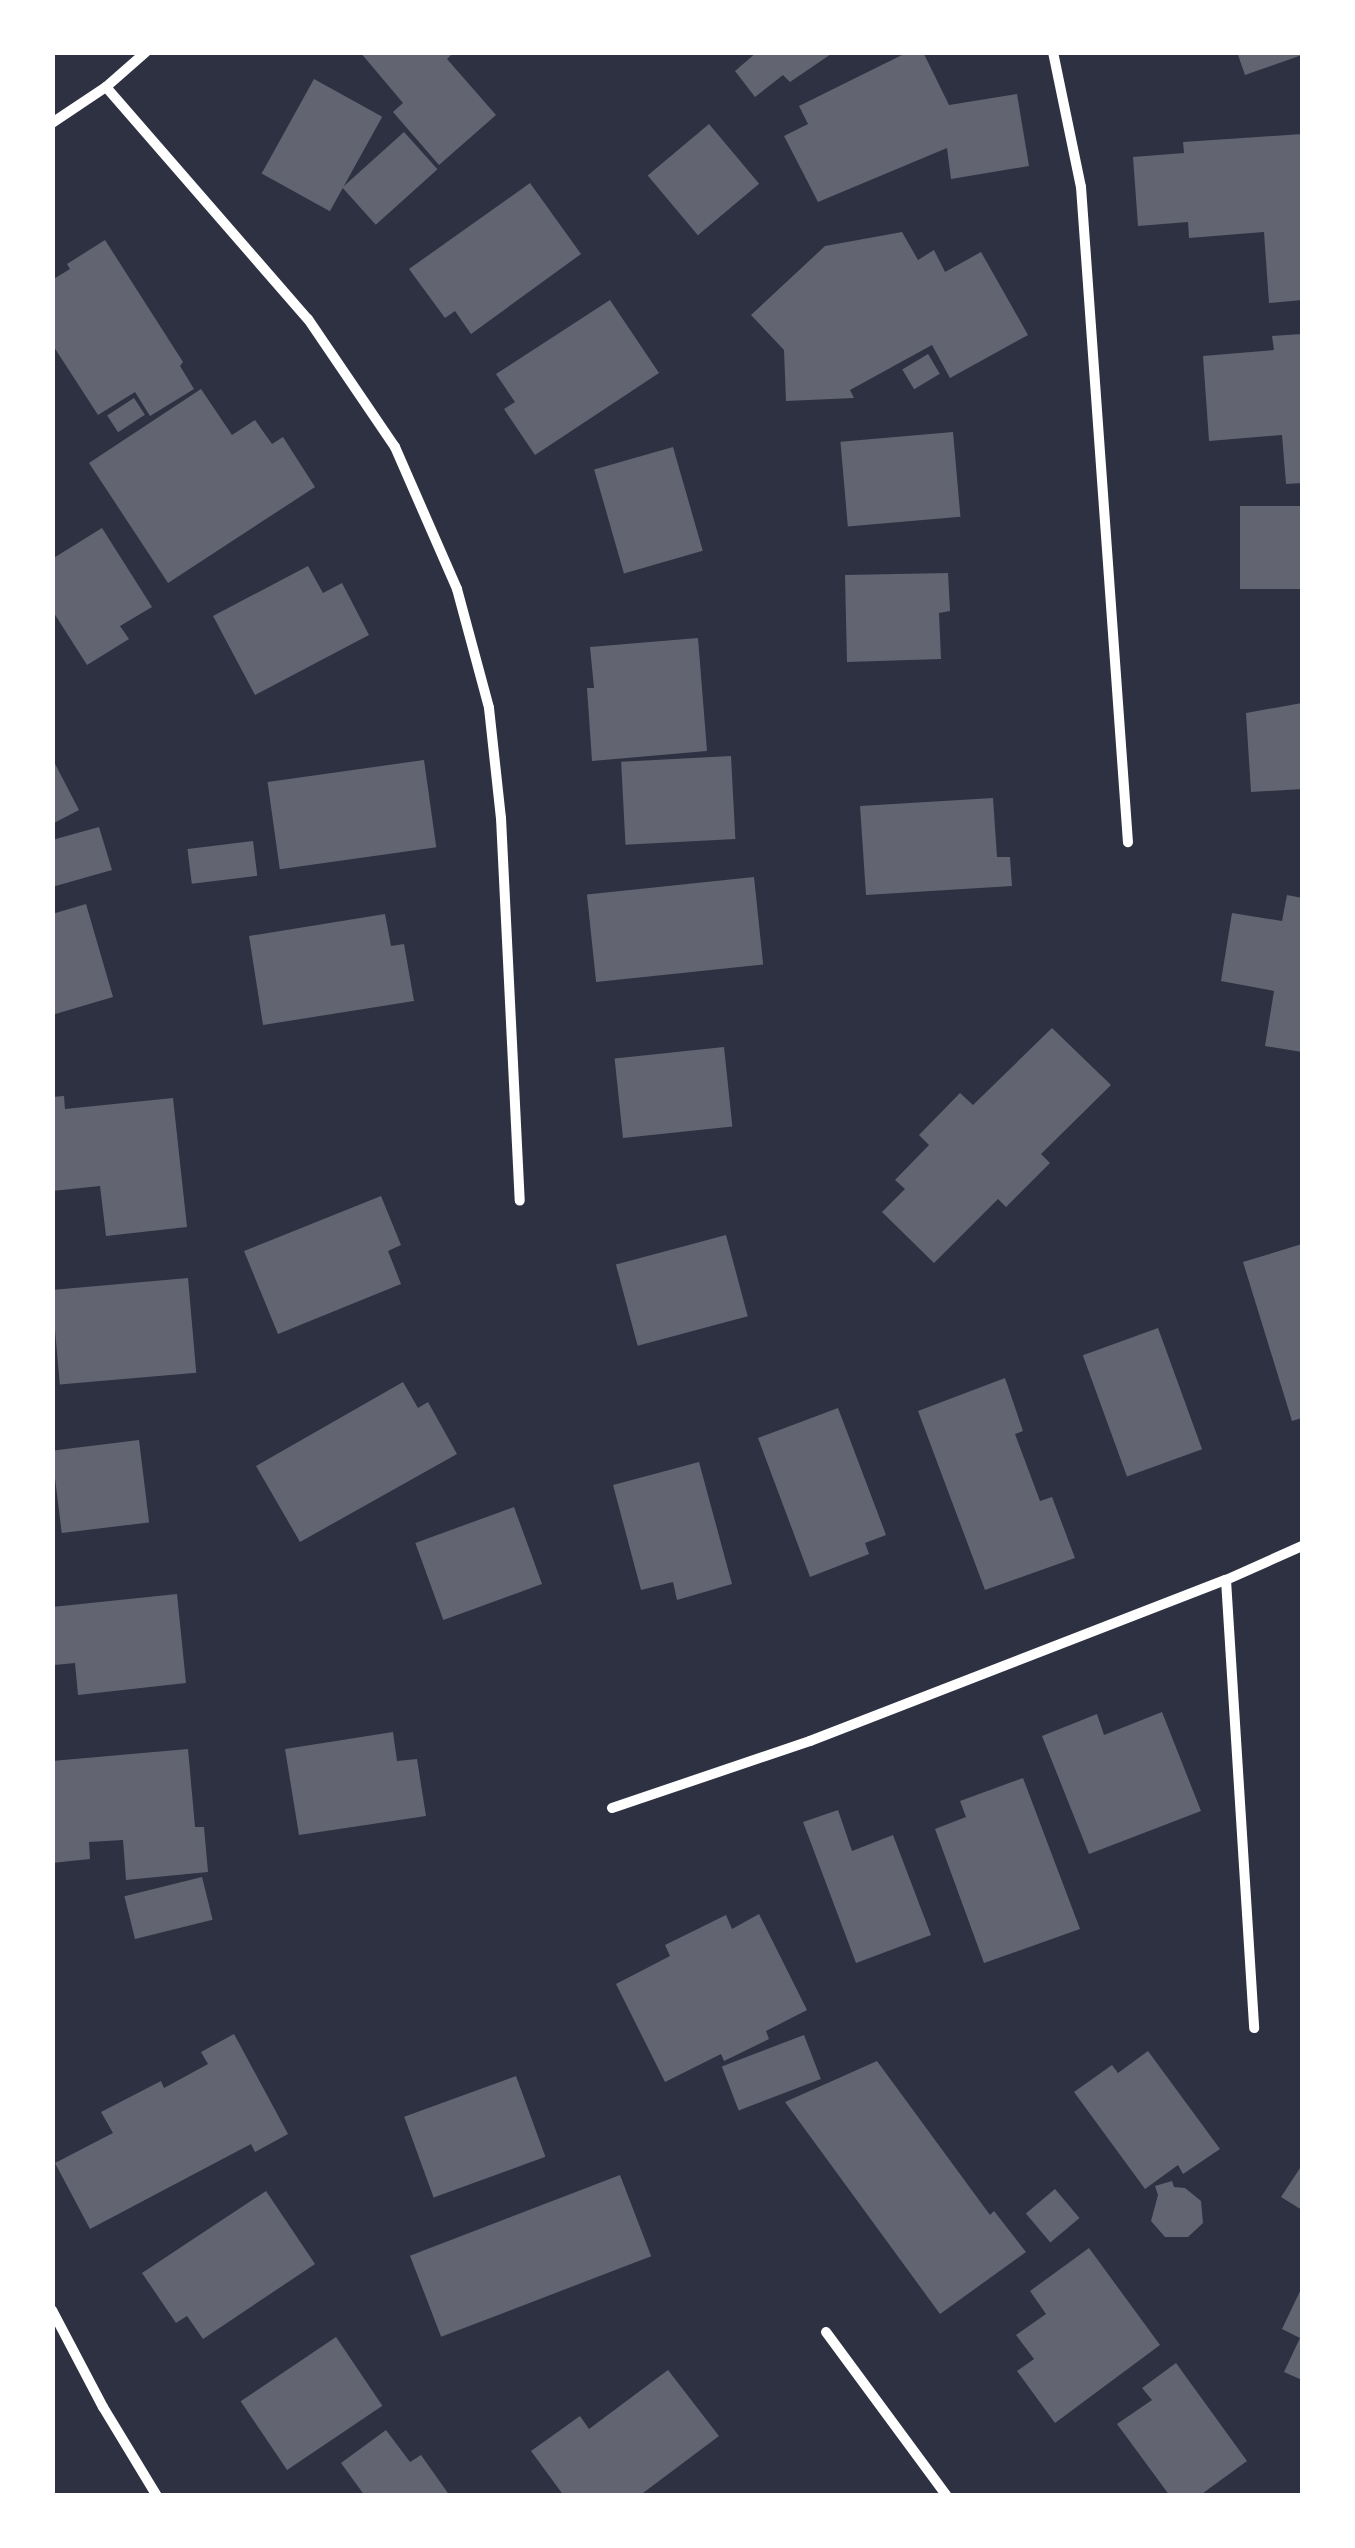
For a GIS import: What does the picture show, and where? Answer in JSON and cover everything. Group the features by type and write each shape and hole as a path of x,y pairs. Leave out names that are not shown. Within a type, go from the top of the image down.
{"street":[{"path":"52,123 106,87 146,52"},
{"path":"1053,52 1081,186 1128,842"},
{"path":"106,87 308,320 395,448 458,588 489,708 501,818 520,1201"},
{"path":"612,1808 810,1741 1226,1580 1302,1546"},
{"path":"1226,1580 1254,2028"},
{"path":"52,2310 158,2496"},
{"path":"826,2332 947,2496"}],"building":[{"path":"360,52 454,52 447,59 496,115 439,165 393,112 403,103"},
{"path":"757,52 834,52 790,82 783,75 755,97 735,71"},
{"path":"908,52 923,52 949,105 1017,94 1029,166 951,179 947,148 818,202 784,136 808,124 799,106"},
{"path":"1237,52 1302,52 1302,55 1245,75"},
{"path":"314,79 382,117 330,211 262,173"},
{"path":"709,124 759,184 698,235 648,175"},
{"path":"404,132 437,169 376,225 342,188"},
{"path":"1302,134 1302,300 1269,303 1264,232 1189,238 1188,222 1138,226 1133,157 1184,153 1183,142"},
{"path":"530,183 581,254 471,334 455,311 445,318 409,269"},
{"path":"902,232 918,260 934,250 945,272 981,252 1028,335 950,378 932,345 850,390 854,398 786,401 784,350 751,315 825,246"},
{"path":"105,240 183,362 180,366 194,389 150,416 135,392 98,415 52,344 52,280 70,269 67,264"},
{"path":"610,300 659,373 535,455 504,409 515,402 496,374"},
{"path":"1302,334 1302,483 1286,484 1282,435 1209,441 1203,356 1274,350 1272,336"},
{"path":"928,354 940,374 914,389 902,369"},
{"path":"201,389 232,435 255,420 272,444 283,437 315,487 168,583 89,463"},
{"path":"134,398 145,415 118,432 107,415"},
{"path":"953,432 960,517 848,527 840,442"},
{"path":"673,447 703,551 624,573 594,470"},
{"path":"1240,506 1302,506 1302,589 1240,589"},
{"path":"102,528 152,607 120,626 129,639 87,665 52,610 52,559"},
{"path":"308,566 323,593 342,583 369,635 255,695 213,616"},
{"path":"948,573 950,611 939,613 941,659 847,662 845,575"},
{"path":"698,638 707,751 592,761 587,688 594,688 590,647"},
{"path":"1302,703 1302,789 1251,792 1246,713"},
{"path":"731,756 735,839 625,845 621,762"},
{"path":"52,758 79,810 52,824"},
{"path":"424,760 436,847 280,869 268,782"},
{"path":"993,798 997,857 1010,857 1012,886 866,895 860,806"},
{"path":"99,827 112,870 52,887 52,840"},
{"path":"253,841 257,876 192,884 187,849"},
{"path":"754,877 763,965 596,982 587,895"},
{"path":"1287,895 1302,898 1302,1052 1265,1046 1274,991 1221,981 1232,913 1282,921"},
{"path":"86,904 113,997 52,1015 52,914"},
{"path":"385,914 391,946 404,944 414,1001 263,1025 249,936"},
{"path":"1052,1028 1111,1085 1041,1154 1050,1163 1006,1207 998,1199 934,1263 882,1212 905,1189 895,1180 929,1145 919,1135 960,1093 973,1105"},
{"path":"724,1047 732,1127 623,1138 615,1058"},
{"path":"64,1096 65,1109 173,1098 187,1227 106,1236 100,1186 52,1191 52,1097"},
{"path":"381,1196 401,1245 388,1251 401,1284 278,1334 244,1251"},
{"path":"726,1235 748,1316 638,1346 616,1265"},
{"path":"1302,1244 1302,1418 1292,1421 1243,1262"},
{"path":"188,1278 196,1373 60,1385 52,1290"},
{"path":"1158,1328 1202,1449 1127,1477 1083,1355"},
{"path":"1005,1378 1023,1431 1015,1434 1040,1501 1052,1497 1075,1558 985,1590 918,1411"},
{"path":"403,1382 418,1408 428,1402 457,1454 300,1542 256,1466"},
{"path":"838,1408 886,1535 865,1543 869,1554 810,1577 758,1438"},
{"path":"139,1440 149,1522 62,1533 52,1451"},
{"path":"699,1462 732,1584 677,1600 673,1582 641,1590 613,1485"},
{"path":"514,1507 542,1584 443,1620 415,1543"},
{"path":"177,1594 186,1683 78,1695 75,1663 54,1665 52,1607"},
{"path":"1162,1712 1201,1811 1089,1854 1042,1736 1097,1714 1104,1735"},
{"path":"393,1732 397,1761 417,1759 426,1816 299,1835 285,1749"},
{"path":"188,1749 195,1827 204,1827 208,1872 126,1880 123,1840 89,1842 90,1859 52,1863 52,1761"},
{"path":"1023,1778 1080,1929 984,1963 935,1829 966,1817 960,1801"},
{"path":"838,1810 852,1851 893,1835 931,1935 856,1963 803,1822"},
{"path":"202,1877 213,1920 135,1939 124,1896"},
{"path":"759,1914 807,2010 766,2031 769,2039 724,2061 721,2054 665,2082 616,1984 670,1956 665,1945 726,1915 732,1929"},
{"path":"234,2034 288,2134 255,2152 251,2144 90,2229 55,2163 113,2133 101,2112 161,2081 164,2088 208,2064 201,2052"},
{"path":"804,2035 821,2079 739,2110 722,2067"},
{"path":"1148,2051 1220,2149 1183,2174 1178,2165 1145,2189 1074,2092 1112,2065 1118,2073"},
{"path":"877,2061 990,2215 994,2211 1026,2252 940,2314 785,2102"},
{"path":"516,2076 545,2157 434,2198 404,2117"},
{"path":"1302,2165 1302,2210 1281,2197"},
{"path":"620,2175 651,2256 441,2337 410,2256"},
{"path":"1172,2181 1174,2187 1185,2188 1201,2201 1203,2223 1188,2237 1165,2237 1151,2221 1158,2195 1155,2186"},
{"path":"1055,2189 1079,2218 1050,2243 1026,2213"},
{"path":"266,2191 315,2264 203,2339 187,2316 176,2323 142,2273"},
{"path":"1089,2248 1160,2345 1055,2423 1017,2371 1034,2359 1016,2335 1046,2314 1030,2291"},
{"path":"1302,2287 1302,2380 1284,2372 1300,2338 1282,2329"},
{"path":"336,2337 382,2406 287,2470 241,2401"},
{"path":"1176,2363 1247,2461 1199,2496 1170,2496 1117,2424 1152,2400 1142,2388"},
{"path":"668,2370 719,2436 639,2496 564,2496 531,2451 580,2416 589,2429"},
{"path":"386,2430 410,2462 421,2455 450,2496 365,2496 341,2463"}]}
